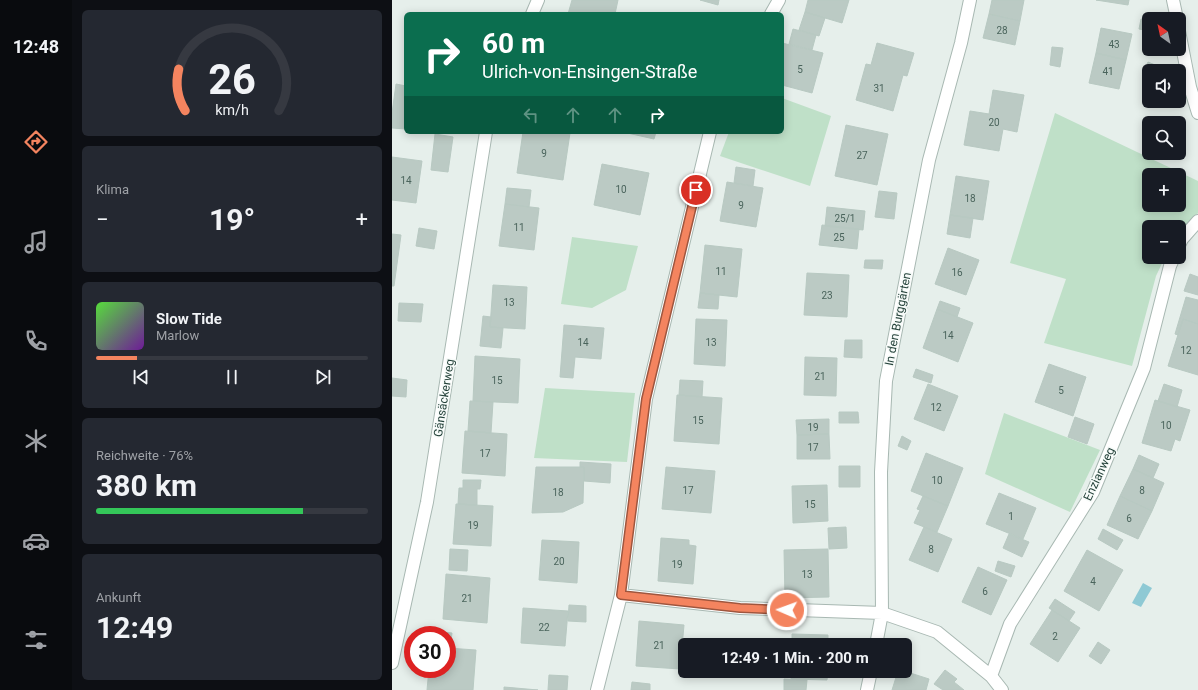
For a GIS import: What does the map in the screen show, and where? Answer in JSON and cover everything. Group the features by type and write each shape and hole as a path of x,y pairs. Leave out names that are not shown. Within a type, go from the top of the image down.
{"street":[{"path":"533,12 538,0"},
{"path":"772,12 779,0"},
{"name":"In den Burggärten","path":"877,638 882,613 881,472 886,381 929,160 961,43 970,0"},
{"path":"1173,0 1176,12"},
{"path":"1184,56 1190,87 1198,113"},
{"name":"Gänsäckerweg","path":"392,663 427,502 486,134"},
{"path":"597,690 621,595 646,399 710,134"},
{"path":"1186,234 1198,220"},
{"name":"Enzianweg","path":"991,676 1010,624 1093,492 1144,368 1171,264"},
{"path":"621,595 740,608 882,613 937,632 991,676 1002,690"},
{"path":"867,690 870,678"}],"green space":[{"path":"784,99 831,116 810,186 720,156 728,134 784,134"},
{"path":"1055,113 1142,154 1142,160 1154,160 1171,168 1142,168 1142,212 1186,212 1186,175 1198,181 1198,213 1186,226 1186,220 1142,220 1142,264 1162,264 1156,276 1132,366 1044,343 1066,279 1010,263"},
{"path":"572,237 638,246 626,290 592,308 561,304"},
{"path":"545,388 635,393 627,462 534,458"},
{"path":"1004,413 1100,450 1070,512 985,474"}],"water":[{"path":"1143,583 1152,588 1141,607 1132,603"}],"building":[{"path":"572,0 618,0 615,12 569,12"},
{"path":"700,0 719,0 718,5"},
{"path":"808,0 849,0 842,23 805,12"},
{"path":"992,0 1024,0 1020,21 989,14"},
{"path":"1096,0 1129,0 1128,5"},
{"path":"805,12 825,18 819,36 799,30"},
{"path":"989,14 1020,21 1015,45 983,38"},
{"path":"1141,19 1142,19 1142,30 1139,29"},
{"path":"1101,28 1132,34 1126,60 1096,53"},
{"path":"793,29 816,35 812,50 789,44"},
{"path":"784,43 823,53 812,93 784,86"},
{"path":"877,43 914,53 907,76 903,75 893,111 856,100 866,64 871,65"},
{"path":"1052,47 1063,48 1060,67 1050,65"},
{"path":"1096,53 1126,60 1119,89 1089,83"},
{"path":"396,84 404,86 404,129 392,128 392,113"},
{"path":"993,90 1024,95 1017,132 1003,129 999,151 964,145 970,111 989,114"},
{"path":"846,125 888,134 877,185 835,176"},
{"path":"435,134 453,137 448,172 431,170"},
{"path":"523,134 570,134 563,180 517,173"},
{"path":"632,134 655,134 654,139"},
{"path":"392,157 422,161 416,203 392,200"},
{"path":"602,164 649,173 640,215 594,205"},
{"path":"736,167 755,170 753,186 734,183"},
{"path":"956,176 989,181 983,220 950,215"},
{"path":"727,182 763,188 756,227 720,221"},
{"path":"507,188 531,190 529,207 505,204"},
{"path":"879,191 897,193 894,219 875,217"},
{"path":"505,204 539,208 534,250 499,246"},
{"path":"827,207 865,211 863,230 825,226"},
{"path":"950,215 973,218 970,238 947,234"},
{"path":"822,225 859,229 857,249 819,245"},
{"path":"419,228 437,231 434,249 416,246"},
{"path":"392,234 401,235 394,286 392,286"},
{"path":"705,245 742,249 737,297 700,293"},
{"path":"948,248 979,260 966,295 935,284"},
{"path":"865,260 883,260 882,269 864,268"},
{"path":"807,273 849,275 847,317 804,315"},
{"path":"1190,274 1198,277 1198,295 1184,291"},
{"path":"493,285 527,287 525,329 490,327"},
{"path":"700,293 719,295 718,309 698,308"},
{"path":"1186,297 1198,300 1198,324 1183,319 1178,335 1175,334"},
{"path":"940,301 960,308 957,317 937,309"},
{"path":"399,303 423,304 421,322 398,321"},
{"path":"937,309 973,323 958,362 923,348"},
{"path":"483,316 491,317 490,327 503,328 501,348 480,346"},
{"path":"696,319 727,320 725,366 694,364"},
{"path":"1183,319 1198,324 1198,375 1168,366"},
{"path":"564,325 604,328 601,359 575,357 573,378 560,377"},
{"path":"845,340 862,340 862,358 844,357"},
{"path":"475,356 520,359 518,403 473,401"},
{"path":"805,357 837,358 836,396 804,395"},
{"path":"1049,364 1086,377 1073,416 1035,402"},
{"path":"916,369 933,375 931,383 913,377"},
{"path":"392,378 407,380 406,397 392,396"},
{"path":"680,380 703,381 702,397 679,395"},
{"path":"928,384 958,396 944,431 914,419"},
{"path":"1164,384 1182,390 1177,407 1158,401"},
{"path":"677,395 722,398 719,444 674,441"},
{"path":"1155,400 1190,410 1180,441 1175,439 1171,451 1142,443"},
{"path":"470,401 493,402 491,433 468,431"},
{"path":"839,412 858,412 859,423 839,423"},
{"path":"1075,417 1094,424 1087,444 1068,437"},
{"path":"829,419 829,434 797,435 796,420"},
{"path":"465,431 507,434 505,476 462,473"},
{"path":"829,434 830,459 797,459 797,435"},
{"path":"902,436 911,441 907,450 898,446"},
{"path":"926,453 963,468 948,506 911,491"},
{"path":"1139,455 1159,464 1153,478 1133,469"},
{"path":"580,462 611,464 610,483 584,481 584,467 580,467"},
{"path":"839,466 860,466 860,487 839,487"},
{"path":"536,467 584,467 583,503 563,512 532,513"},
{"path":"666,467 715,471 711,513 662,509"},
{"path":"1133,469 1164,483 1152,511 1120,496"},
{"path":"463,480 481,480 480,489 477,489 477,505 458,504 459,488 463,488"},
{"path":"827,485 828,521 793,523 792,486"},
{"path":"999,493 1036,508 1023,539 986,524"},
{"path":"923,496 948,506 937,532 914,523 920,510 917,509"},
{"path":"1120,496 1152,511 1138,539 1107,525"},
{"path":"456,504 493,506 491,546 453,544"},
{"path":"846,527 847,548 829,549 828,528"},
{"path":"924,527 952,539 938,572 909,560"},
{"path":"1103,529 1123,540 1117,550 1098,539"},
{"path":"1009,534 1029,542 1022,557 1003,548"},
{"path":"661,538 689,540 689,545 696,546 693,584 658,581"},
{"path":"542,540 579,542 577,583 539,580"},
{"path":"450,549 468,550 467,571 449,570"},
{"path":"828,549 829,597 785,598 784,550"},
{"path":"1087,550 1123,570 1099,611 1064,591"},
{"path":"998,561 1015,566 1011,577 995,571"},
{"path":"978,567 1007,580 991,615 962,602"},
{"path":"446,574 490,578 487,623 443,619"},
{"path":"1055,599 1075,612 1069,621 1049,608"},
{"path":"569,605 586,606 586,622 568,621"},
{"path":"523,608 568,611 565,646 521,643"},
{"path":"1052,610 1080,628 1058,662 1030,644"},
{"path":"639,621 684,625 683,638 678,638 678,669 636,666"},
{"path":"792,634 828,635 828,638 792,638"},
{"path":"1098,642 1110,650 1101,664 1089,656"},
{"path":"456,649 476,650 473,690 427,690 428,678 456,678"},
{"path":"945,670 957,679 954,682 964,690 943,690 934,684"},
{"path":"912,674 929,679 926,690 892,690 896,678 912,678"},
{"path":"549,675 568,676 567,690 548,690"},
{"path":"791,678 827,678 827,680"},
{"path":"784,679 807,680 806,690 784,690"},
{"path":"632,682 650,684 650,690 631,690"},
{"path":"504,687 538,690 504,690"}],"route":[{"path":"696,190 646,399 621,595 740,608 787,610"}]}
